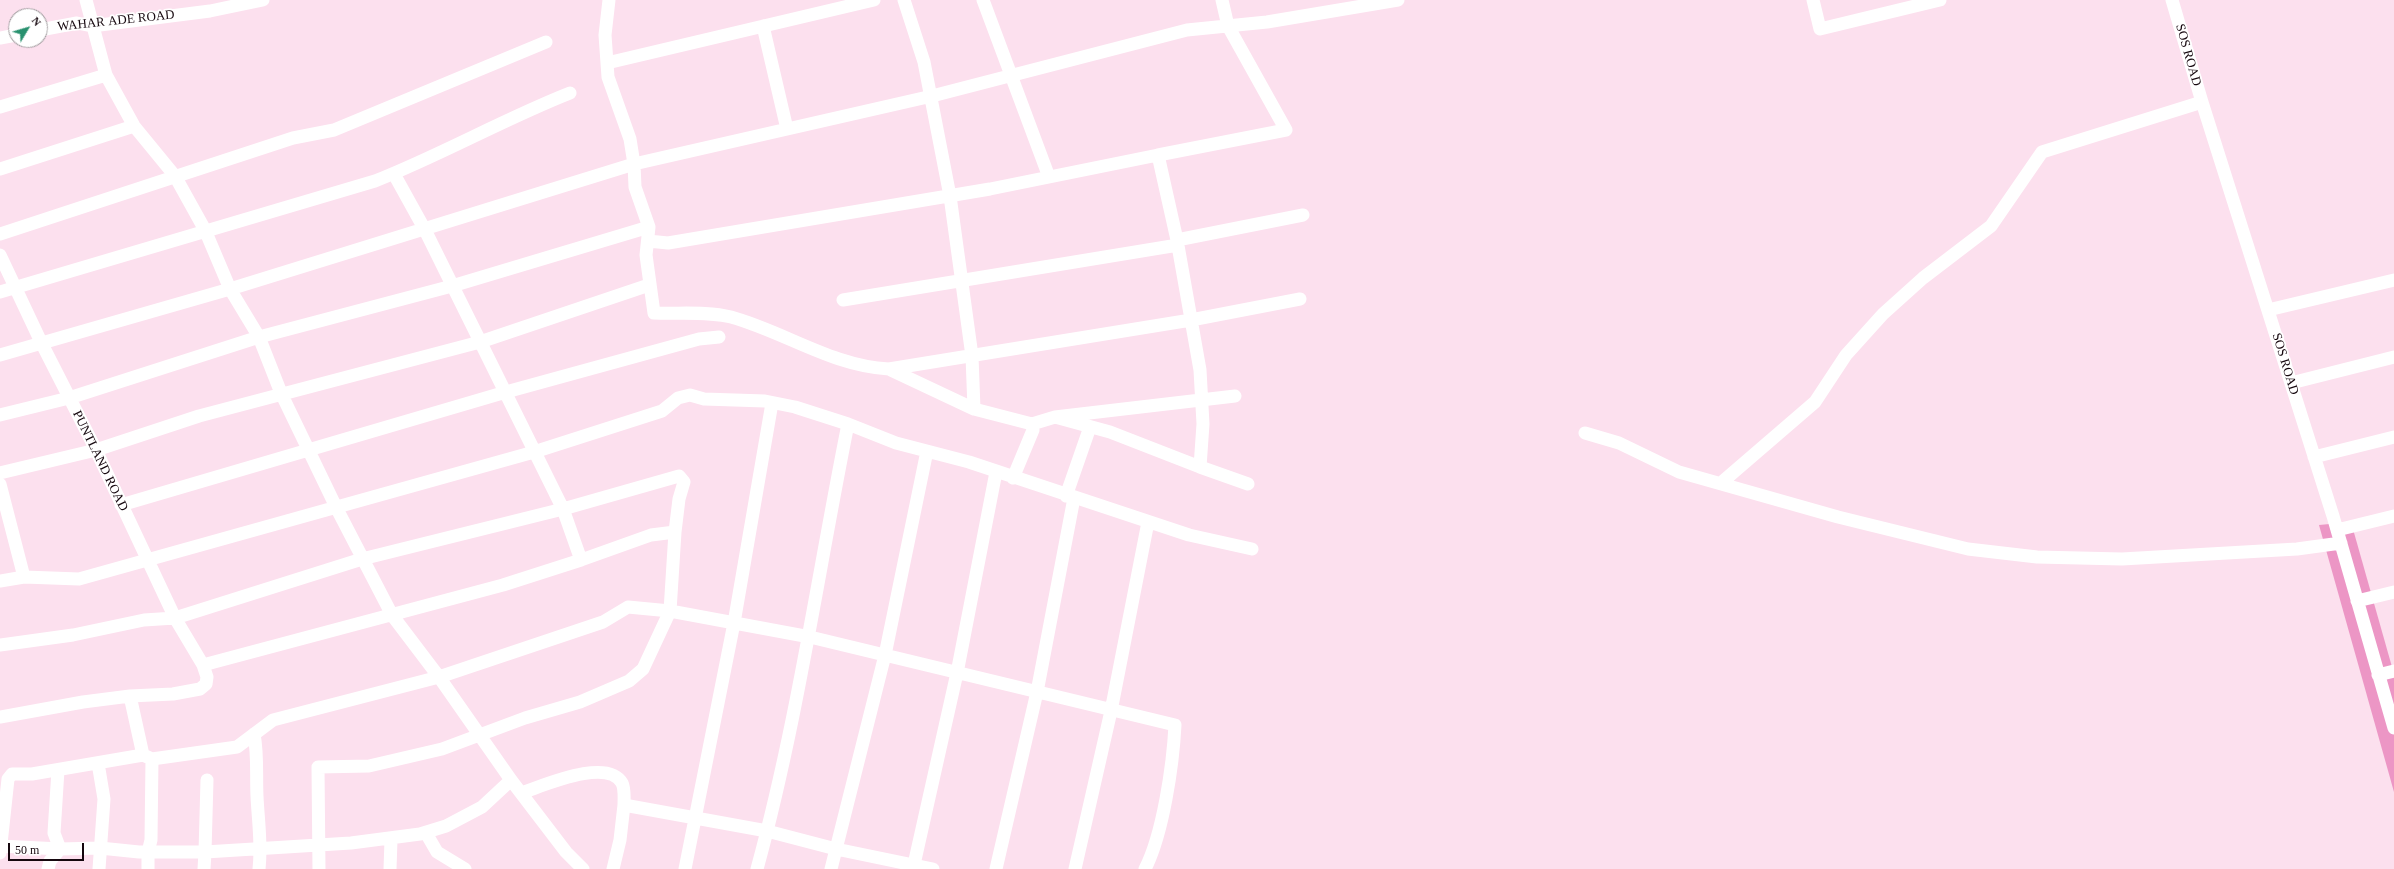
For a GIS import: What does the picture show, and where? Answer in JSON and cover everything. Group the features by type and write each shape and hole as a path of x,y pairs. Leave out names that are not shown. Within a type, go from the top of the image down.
{"street":[{"path":"86,0 106,75 134,126 175,176 206,230 230,289 259,337 281,393 336,507 392,616 439,677 478,736 511,780 566,852 583,869"},
{"name":"WAHAR ADE ROAD","path":"48,28 77,23 92,26 210,11 263,0"},
{"path":"609,0 605,34 608,77 630,139 634,164 635,187 649,227 646,255 654,313 730,317 801,346 866,368 889,369 1191,320 1300,300"},
{"path":"607,63 874,0"},
{"path":"904,0 924,62 932,96 950,196 972,356 974,409"},
{"path":"983,0 1049,177"},
{"path":"648,242 668,243 950,196 1286,130 1228,26 1222,0"},
{"path":"0,355 230,289 425,230 634,164 932,96 1187,30 1267,22 1398,0"},
{"path":"1813,0 1820,29 1940,0"},
{"name":"SOS ROAD","path":"2172,0 2202,102 2341,543 2394,728"},
{"path":"763,26 787,129"},
{"path":"0,234 293,138 334,130 546,42"},
{"path":"0,107 106,75"},
{"path":"0,292 375,181 394,174 513,120 538,105 570,93"},
{"path":"1721,483 1815,402 1846,355 1883,314 1929,273 1991,226 2042,152 2202,102"},
{"path":"0,169 134,126"},
{"path":"1158,155 1177,242 1200,370 1203,424 1200,467"},
{"path":"394,174 425,230 563,509 582,560"},
{"path":"843,300 1177,242 1304,215"},
{"path":"0,415 69,398 259,337 452,286 649,227"},
{"name":"PUNTLAND ROAD","path":"0,255 41,342 96,450 121,506 175,618 203,665"},
{"path":"2268,310 2394,280"},
{"path":"0,473 96,450 199,416 281,393 480,342 649,285"},
{"path":"121,506 309,449 506,392 699,339 719,337"},
{"path":"2291,382 2394,357"},
{"path":"889,369 974,409 1032,424 1055,417 1235,396"},
{"path":"0,581 24,576 79,579 146,559 534,452 662,411 678,398 690,394 704,399 772,403 795,407 848,424 896,442 996,472 1148,522 1190,535 1252,549"},
{"path":"685,869 734,623 772,403"},
{"path":"1055,417 1090,427 1248,484"},
{"path":"757,869 767,831 810,636 824,542 848,424"},
{"path":"1014,478 1033,430 1032,424"},
{"path":"996,869 1038,692 1070,497 1090,427"},
{"path":"1585,433 1619,443 1679,472 1838,517 1968,549 2037,557 2122,559 2297,549 2341,543"},
{"path":"2314,457 2394,437"},
{"path":"831,869 885,655 927,451"},
{"path":"914,867 957,673 996,472"},
{"path":"0,645 73,635 144,620 175,618 362,559 563,509 679,476 684,482 679,499 674,532 670,610 643,669 629,681 580,702 525,718 442,749 370,766 318,767 319,869"},
{"path":"0,484 24,576"},
{"path":"2337,530 2394,516"},
{"path":"1075,869 1111,711 1148,522"},
{"path":"0,717 83,702 130,696 173,694 200,689 206,684 207,676 203,665 392,616 582,560 652,535 674,532"},
{"path":"2357,601 2394,592"},
{"path":"511,780 482,807 446,826 426,833 391,840 261,850 205,852 148,852 100,848 60,850 1,848 3,801 8,779 12,774 58,770 98,763 238,747 273,720 439,677 603,622 628,608 670,610 810,636 1111,711 1175,725 1174,752 1165,798 1155,841 1144,869"},
{"path":"2378,675 2394,671"},
{"path":"130,696 148,757 151,840 148,852 148,869"},
{"path":"254,734 258,757 257,795 261,850 259,869"},
{"path":"98,763 104,799 99,869"},
{"path":"58,770 58,791 54,832 60,850"},
{"path":"521,793 588,772 601,772 614,776 622,782 624,805 620,840 613,869"},
{"path":"204,869 207,780"},
{"path":"624,805 767,831 914,867 933,869"},
{"path":"426,833 437,852 465,869"},
{"path":"390,869 391,840"},
{"path":"48,869 50,861 60,850"}],"shaded area":[{"path":"2351,522 2394,674 2394,792 2319,525"}]}
